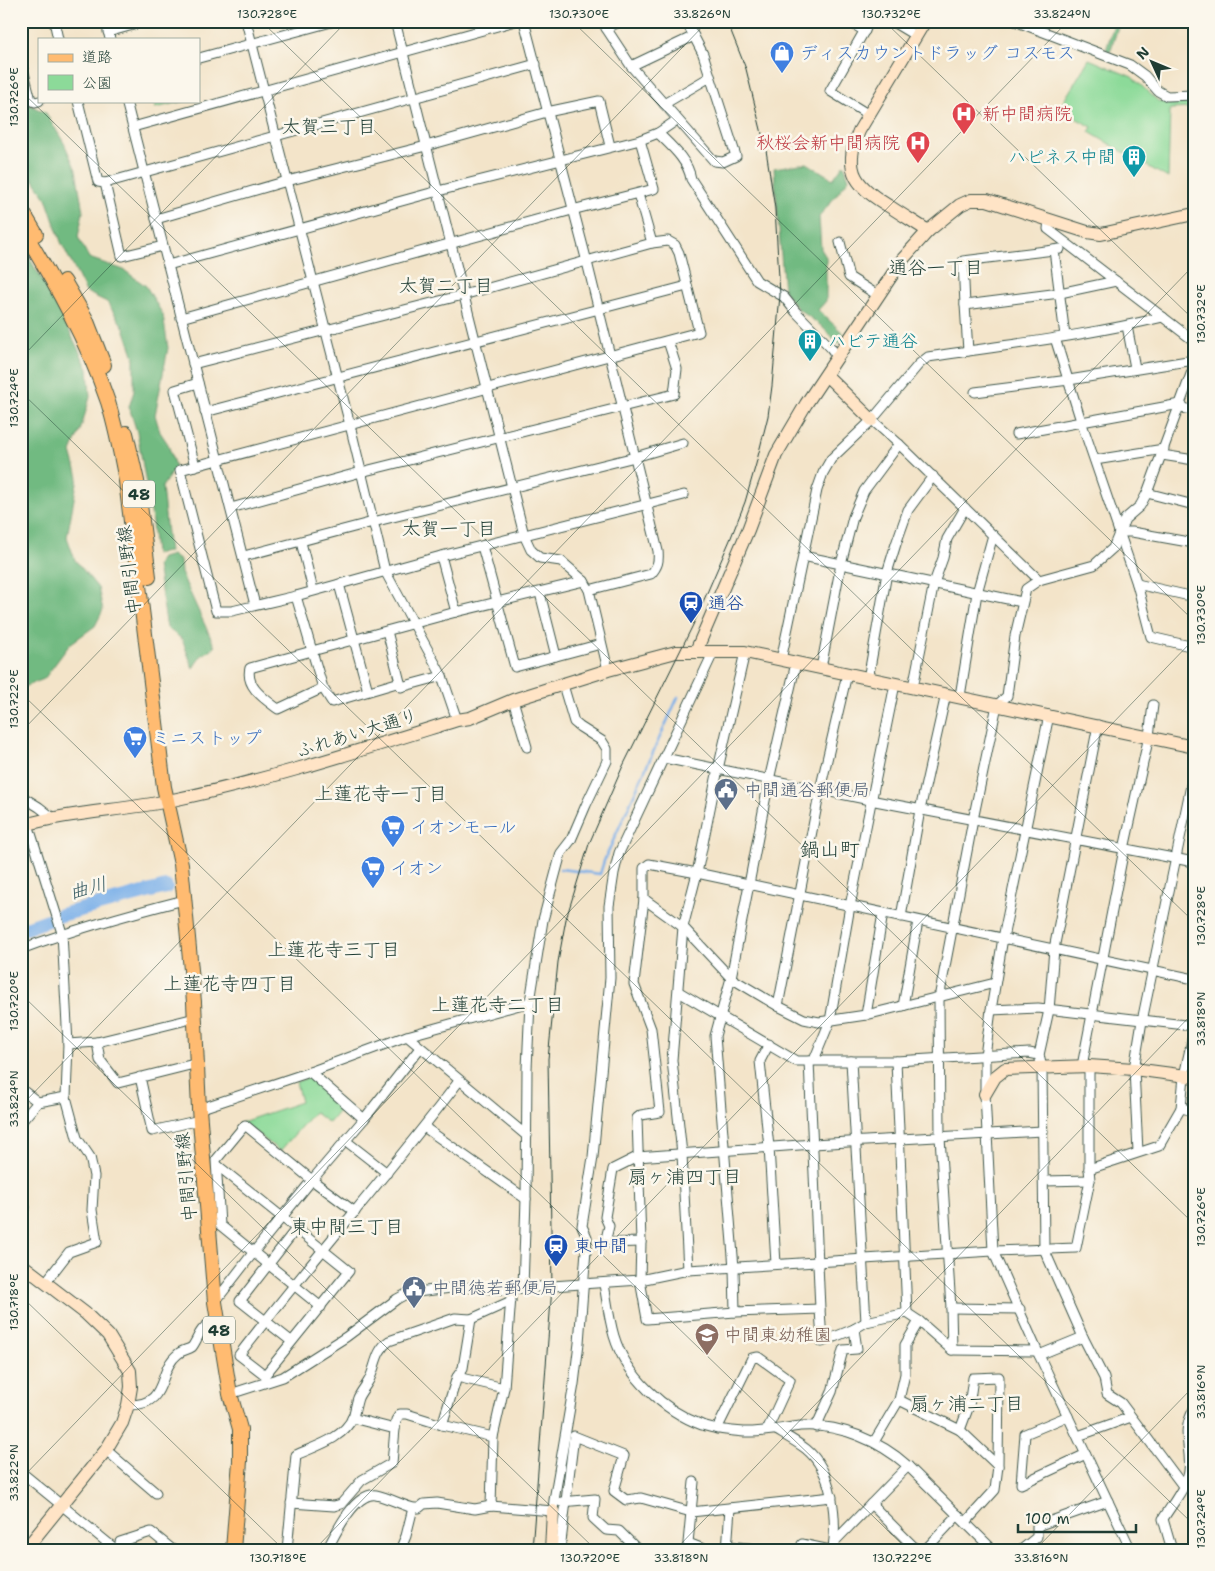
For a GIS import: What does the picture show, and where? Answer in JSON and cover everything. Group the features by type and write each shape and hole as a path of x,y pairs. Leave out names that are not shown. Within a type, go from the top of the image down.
{"main road":[{"name":"中間引野線","path":"21,209 86,319 117,402 128,442 137,481 173,785 168,801"},
{"name":"中間引野線","path":"21,227 55,282 75,321 102,385 119,442 136,554 164,787 184,898 195,1018 199,1114 215,1302 230,1394 240,1429 240,1461 233,1550"}],"street":[{"path":"54,21 58,38"},
{"path":"106,21 109,35 147,21"},
{"path":"246,21 277,136 385,571 442,676 457,720"},
{"path":"200,58 335,21"},
{"path":"395,21 524,535 531,550 540,558 561,561 586,585 608,670"},
{"path":"133,127 516,21"},
{"path":"323,688 278,709 253,687 248,675 250,668 456,612 540,593 652,574 659,560 587,262 524,21"},
{"path":"622,21 605,25 632,66 714,161 723,162 736,156 703,54 686,21"},
{"path":"848,21 865,31"},
{"path":"869,115 830,91 870,21"},
{"path":"891,21 916,36"},
{"path":"925,21 869,115 853,145 852,157 855,177 861,186 874,198 928,231"},
{"path":"1015,21 1130,66 1145,76 1158,91 1167,96 1194,94"},
{"path":"632,66 694,36"},
{"path":"21,61 31,100 38,101"},
{"path":"78,102 98,182 104,183 536,64"},
{"path":"664,104 710,77"},
{"path":"156,219 547,112 598,101 610,146"},
{"path":"126,102 255,605"},
{"path":"168,265 610,146 640,140 658,133 677,120"},
{"path":"658,133 679,154 690,171 691,178 757,281 784,297 838,358"},
{"path":"181,318 654,189 640,140"},
{"path":"104,183 122,256 163,246"},
{"path":"638,194 652,243"},
{"path":"696,651 748,530 776,455 797,418 902,260 928,231 960,205 971,200 987,200 1087,232 1101,234 1194,214"},
{"path":"1049,220 1048,229 1194,341"},
{"path":"193,364 463,295 652,243 668,241 675,246 679,253 699,332 180,470 216,611 232,611 296,596 441,556 684,495"},
{"path":"840,242 849,277 879,296"},
{"path":"968,351 962,261 1061,249 1065,242"},
{"path":"1054,250 1065,336"},
{"path":"965,305 1060,293 1116,281"},
{"path":"205,412 687,286"},
{"path":"781,660 817,490 823,473 831,460 872,420 919,364 928,357 1127,326 1163,317"},
{"path":"1127,326 1135,368"},
{"path":"1055,338 1081,421 1137,584 1151,637 1194,647"},
{"path":"231,508 361,472 674,394 677,369 668,341"},
{"path":"975,392 1069,380 1194,360"},
{"path":"952,1350 940,1137 939,998 997,704 1007,696 1015,636 1022,602 1026,589 1039,580 1094,565 1113,548 1125,519 1140,506 1148,493 1194,366"},
{"path":"826,375 1039,580"},
{"path":"195,466 175,390 198,383"},
{"path":"1016,434 1180,404 1186,409 1194,410"},
{"path":"244,556 635,457 683,443"},
{"path":"821,668 841,564 853,517 864,491 899,444"},
{"path":"1094,460 1163,452 1194,460"},
{"path":"868,679 887,573 908,510 933,476"},
{"path":"1148,493 1194,505"},
{"path":"913,687 934,583 947,540 965,508"},
{"path":"1119,532 1132,532 1194,543"},
{"path":"960,696 977,593 993,535"},
{"path":"301,542 313,590"},
{"path":"482,546 515,667 601,644"},
{"path":"441,556 456,612"},
{"path":"803,556 1022,602"},
{"path":"339,584 368,691"},
{"path":"1137,584 1194,597"},
{"path":"540,593 556,656"},
{"path":"296,596 323,688 332,702 400,682"},
{"path":"387,631 401,687 442,676"},
{"name":"ふれあい大通り","path":"24,825 53,818 168,801 301,769 457,720 470,718 513,700 608,670 676,652 745,652 1194,746"},
{"path":"688,1270 682,1154 672,1060 683,927 697,873 718,769 745,652"},
{"path":"551,1550 553,1505 574,1384 585,1283 587,1237 582,1226 593,1157 610,978 609,906 614,873 619,853 713,653"},
{"path":"735,1312 734,1268 715,1036 722,1017 731,978 769,780 796,663"},
{"path":"778,1006 820,790 847,674"},
{"path":"895,684 870,800 830,1021 811,1061 822,1342 866,1322 907,1313 952,1350 1038,1353 1083,1337"},
{"path":"523,1288 530,1002 543,920 561,853 571,840 607,761 607,749 602,741 574,722 563,685"},
{"path":"902,917 920,810 946,694"},
{"path":"513,700 527,747"},
{"path":"230,1394 284,1377 346,1337 398,1298 408,1293 460,1287 512,1290 585,1283 604,1284 640,1280 688,1270 776,1264 862,1261 947,1254 1076,1248 1090,1180 1086,1066 1091,1015 1149,736 1153,705"},
{"path":"1049,715 1003,938 985,1056 993,1252 1038,1353 1131,1550"},
{"path":"1098,725 1054,949 1049,1010 1039,1054 1042,1068 1044,1249 1083,1337 1104,1378 1107,1394 1120,1404 1131,1417 1183,1486"},
{"path":"664,758 920,810 1194,862"},
{"path":"1138,1152 1134,1069 1142,1020 1194,771"},
{"path":"21,796 39,806 53,818"},
{"path":"24,825 62,930 68,1044 66,1097 77,1138 90,1157 94,1176 92,1210 97,1242 69,1252 45,1283"},
{"path":"820,1309 735,1312 647,1319 640,1280 642,1242 637,1157 637,1118 641,1115 660,1112 650,1029 634,984 644,898 644,868 649,864 697,873 1194,979"},
{"path":"21,949 62,930 110,919 184,898"},
{"path":"644,898 683,927 731,978 804,1019 819,1022 866,1015 995,983"},
{"path":"866,1015 883,913"},
{"path":"902,1006 918,921"},
{"path":"679,992 796,1061 896,1061 1039,1054"},
{"path":"140,1078 152,1131 407,1036 530,1002"},
{"path":"991,1010 1038,1008 1194,1026"},
{"path":"68,1044 97,1042 195,1018"},
{"path":"1089,1169 1159,1146 1181,1108 1189,1076 1194,1031"},
{"path":"407,1036 527,1136"},
{"path":"97,1042 100,1060 118,1083 198,1063"},
{"path":"769,1044 760,1061 770,1147 776,1264"},
{"path":"215,1302 420,1048"},
{"path":"851,1061 866,1322"},
{"path":"896,1061 907,1313"},
{"path":"986,1094 995,1077 1005,1069 1086,1066 1134,1069 1189,1076"},
{"path":"310,1072 364,1119"},
{"path":"217,1165 322,1251 349,1271 265,1375 239,1355 265,1321 322,1251 387,1173 424,1127 459,1080"},
{"path":"21,1089 38,1102"},
{"path":"21,1122 38,1102 66,1097"},
{"path":"1181,1108 1194,1110"},
{"path":"321,1306 220,1226 216,1160 245,1125 312,1180 355,1212"},
{"path":"424,1127 526,1199"},
{"path":"642,1242 605,1244 609,1226 605,1217 613,1169 637,1157 1042,1130"},
{"path":"346,1141 387,1173"},
{"path":"1044,1181 1090,1180"},
{"path":"291,1341 240,1301 296,1229"},
{"path":"21,1264 92,1318 112,1341 130,1371 131,1387 128,1406 122,1423 106,1450 25,1550"},
{"path":"604,1284 614,1337 627,1364 636,1377 654,1395 679,1414 702,1425 717,1428 745,1432 801,1426 816,1427 839,1430 874,1442 894,1453 993,1550"},
{"path":"491,1506 493,1437 504,1388 512,1290"},
{"path":"287,1550 296,1456 337,1436 345,1429 352,1418 358,1397 370,1379 383,1345 389,1341 455,1318 471,1319 511,1301"},
{"path":"951,1308 1020,1309"},
{"path":"128,1406 141,1406 152,1399 163,1384 166,1371 178,1354 192,1347 203,1328 217,1317"},
{"path":"442,1425 457,1377 463,1368 471,1319"},
{"path":"874,1442 899,1400 905,1374 906,1344 919,1321"},
{"path":"816,1427 832,1392 844,1350 857,1349 854,1329"},
{"path":"717,1428 752,1358 758,1357 790,1380 772,1430"},
{"path":"457,1377 504,1388"},
{"path":"960,1430 969,1406 973,1378 999,1377 998,1466 995,1490 966,1522"},
{"path":"899,1400 960,1430 998,1466"},
{"path":"1172,1550 1162,1519 1183,1486 1189,1472 1189,1448 1186,1432 1189,1417 1194,1409"},
{"path":"291,1503 334,1506 340,1504 362,1480 392,1463 394,1429 400,1414 407,1414 442,1425 493,1437"},
{"path":"1068,1416 1025,1434 1021,1484 1086,1454"},
{"path":"1078,1436 1131,1417"},
{"path":"352,1418 394,1429"},
{"path":"772,1430 806,1449 819,1464 827,1479 832,1497 832,1547"},
{"path":"560,1550 574,1436 624,1456 614,1491 626,1500 641,1498 691,1512 832,1497"},
{"path":"106,1450 156,1493"},
{"path":"832,1547 908,1466"},
{"path":"21,1472 114,1548 113,1550"},
{"path":"694,1482 688,1543 706,1550"},
{"path":"327,1550 349,1510 366,1496 376,1495 413,1508 419,1508 424,1504 437,1503 475,1509 491,1506 553,1505 595,1499 593,1518 606,1530 619,1531 638,1550"},
{"path":"1021,1550 1037,1537 1037,1526 1108,1500"},
{"path":"340,1504 349,1510"},
{"path":"871,1504 917,1550"},
{"path":"400,1550 406,1536 413,1508"},
{"path":"730,1508 728,1548 768,1550"},
{"path":"925,1550 958,1515"},
{"path":"120,1542 151,1532 173,1550"},
{"path":"802,1544 842,1550"}],"green space":[{"path":"1115,21 1120,21 1110,52 1106,50"},
{"path":"1089,59 1132,77 1158,101 1170,104 1194,102 1194,108 1170,109 1168,178 1089,132 1092,127 1059,109"},
{"path":"21,82 26,103 46,113 64,143 76,170 83,212 78,237 89,258 124,270 146,286 163,315 168,348 155,415 160,432 168,444 175,467 162,487 169,552 155,554 151,512 137,432 129,407 134,391 134,357 124,328 107,302 86,292 61,242 46,198 21,161"},
{"path":"154,102 181,102 155,108"},
{"path":"807,163 833,179 844,164 849,179 819,217 821,249 826,257 826,301 818,310 845,335 839,344 820,325 797,308 784,291 774,168"},
{"path":"21,244 54,300 88,369 90,397 81,428 71,452 78,477 67,537 75,560 98,588 103,610 95,626 70,644 44,679 21,688"},
{"path":"172,555 180,561 181,573 215,647 201,656 193,668 182,639 167,628 157,565 162,558"},
{"path":"309,1077 343,1106 329,1123 314,1112 280,1151 242,1122 301,1102 296,1082"}],"waterway":[{"path":"560,869 600,874 604,861 678,697"},
{"name":"曲川","path":"21,930 61,915 166,887"}],"tram line":[{"path":"532,1550 552,1287 548,1059 558,962 566,919 589,844 622,768 693,625 745,502 768,416 772,386 780,295 775,208 766,150 746,69 727,21"}],"place":[{"name":"ディスカウントドラッグ コスモス","path":"782,74"},
{"name":"新中間病院","path":"964,135"},
{"name":"秋桜会新中間病院","path":"918,164"},
{"name":"ハピネス中間","path":"1134,178"},
{"name":"ハビテ通谷","path":"810,362"},
{"name":"通谷","path":"691,624"},
{"name":"ミニストップ","path":"135,759"},
{"name":"中間通谷郵便局","path":"726,811"},
{"name":"イオンモール","path":"393,848"},
{"name":"イオン","path":"373,889"},
{"name":"東中間","path":"556,1267"},
{"name":"中間徳若郵便局","path":"414,1309"},
{"name":"中間東幼稚園","path":"707,1356"}],"district":[{"name":"太賀三丁目","path":"329,126"},
{"name":"通谷一丁目","path":"936,267"},
{"name":"太賀二丁目","path":"446,285"},
{"name":"太賀一丁目","path":"449,528"},
{"name":"上蓮花寺一丁目","path":"381,793"},
{"name":"鍋山町","path":"830,849"},
{"name":"上蓮花寺三丁目","path":"334,949"},
{"name":"上蓮花寺四丁目","path":"230,983"},
{"name":"上蓮花寺二丁目","path":"498,1004"},
{"name":"扇ヶ浦四丁目","path":"685,1176"},
{"name":"東中間三丁目","path":"347,1226"},
{"name":"扇ヶ浦二丁目","path":"967,1403"}]}
